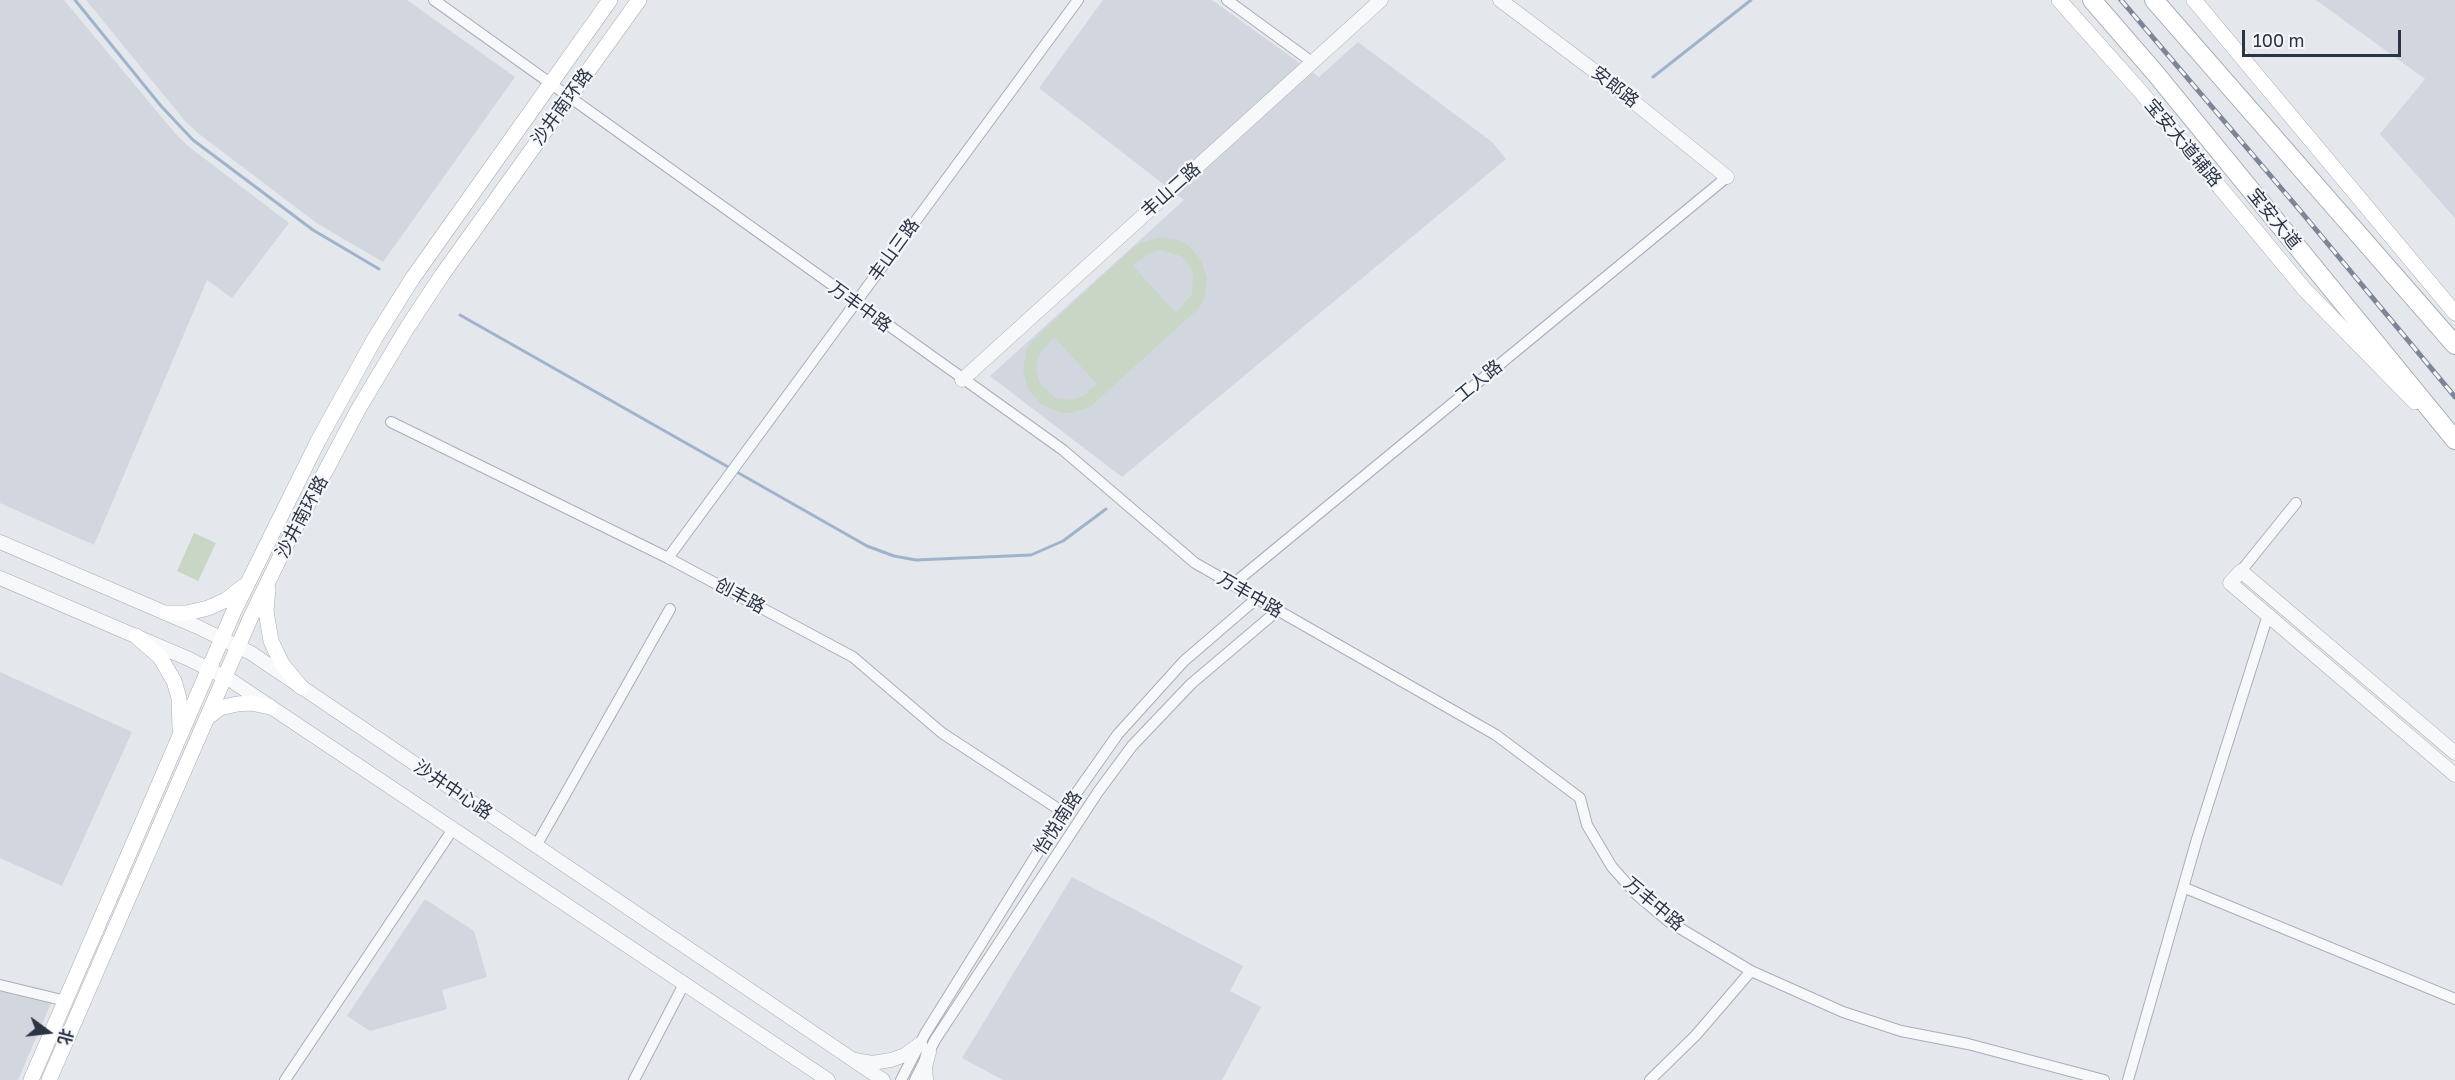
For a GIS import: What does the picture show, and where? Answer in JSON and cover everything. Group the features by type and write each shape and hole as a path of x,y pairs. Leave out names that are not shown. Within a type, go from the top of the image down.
{"main road":[{"name":"沙井南环路","path":"31,1080 222,638 277,521 338,404 392,311 610,0"},
{"name":"沙井南环路","path":"49,1080 270,576 359,408 407,328 460,249 639,0"},
{"name":"宝安大道辅路","path":"2059,0 2140,91 2305,290 2455,441"},
{"name":"宝安大道","path":"2092,0 2156,74 2455,441"},
{"path":"2154,0 2455,345"},
{"path":"2168,0 2193,44"},
{"path":"2194,0 2455,313"},
{"path":"277,521 276,531 280,536 289,536 293,532"},
{"path":"270,576 266,611 271,640 282,664 301,687"},
{"path":"167,613 187,614 208,608 226,600 248,582"},
{"path":"136,636 160,657 174,681 180,707 177,743"},
{"path":"206,720 216,711 230,705 251,703 270,707"}],"street":[{"name":"万丰中路","path":"434,0 962,380 1063,450 1137,512 1182,555 1496,735 1580,798 1587,825 1612,867 1637,895 1668,921 1751,970 1843,1012 1901,1031 1968,1044 2104,1080"},
{"name":"丰山三路","path":"668,558 1078,0"},
{"path":"1227,0 1312,62"},
{"name":"丰山二路","path":"962,380 1381,0"},
{"name":"安郎路","path":"1500,0 1609,82 1727,177"},
{"name":"工人路","path":"1232,585 1727,177"},
{"name":"创丰路","path":"391,422 668,558 853,657 942,734 1064,812"},
{"path":"2296,503 2230,583 2455,775"},
{"name":"沙井中心路","path":"0,542 167,613 238,646 883,1080"},
{"path":"2241,571 2455,753"},
{"name":"沙井中心路","path":"0,578 225,677 828,1080"},
{"name":"怡悦南路","path":"915,1080 924,1048 1064,812 1118,734 1184,661 1256,599"},
{"path":"536,846 669,609"},
{"name":"怡悦南路","path":"901,1080 1132,746 1191,684 1277,611"},
{"path":"2128,1080 2185,888 2197,839 2268,615"},
{"path":"285,1080 453,829"},
{"path":"2185,888 2455,999"},
{"path":"1650,1080 1696,1035 1751,970"},
{"path":"634,1080 684,984"},
{"path":"0,985 66,1001"},
{"path":"851,1059 886,1062 924,1048 926,1080"}],"shaded area":[{"path":"0,0 64,0 188,146 289,223 232,298 207,280 94,545 0,503"},
{"path":"86,0 407,0 515,77 383,262 318,224 199,134 185,121"},
{"path":"1103,0 1212,0 1319,77 1358,42 1492,142 1506,159 1122,477 990,376 1184,200 1039,88"},
{"path":"2316,0 2455,0 2455,218 2380,134 2425,79"},
{"path":"0,672 132,732 62,886 0,858"},
{"path":"1072,877 1243,966 1230,991 1261,1007 1222,1080 1003,1080 962,1058"},
{"path":"425,899 474,931 487,977 442,990 447,1009 370,1031 347,1016"},
{"path":"0,991 51,1003 18,1080 0,1080"}],"green space":[{"path":"1160,237 1179,240 1188,245 1201,260 1207,279 1204,299 1199,308 1090,407 1070,413 1042,405 1029,390 1023,371 1026,351 1031,342 1141,243","holes":["1160,250 1181,256 1193,273 1192,294 1176,313 1133,266 1147,254","1054,337 1097,384 1083,396 1070,400 1056,398 1040,384 1036,370 1038,356"]},
{"path":"194,533 216,543 198,581 177,571"}],"waterway":[{"path":"75,0 161,106 193,140 313,230 379,269"},
{"path":"1653,77 1751,0"},
{"path":"460,315 730,468"},
{"path":"735,471 867,546 894,556 916,560 1031,555 1063,541 1106,509"}],"railway":[{"path":"2121,0 2455,397"}]}
